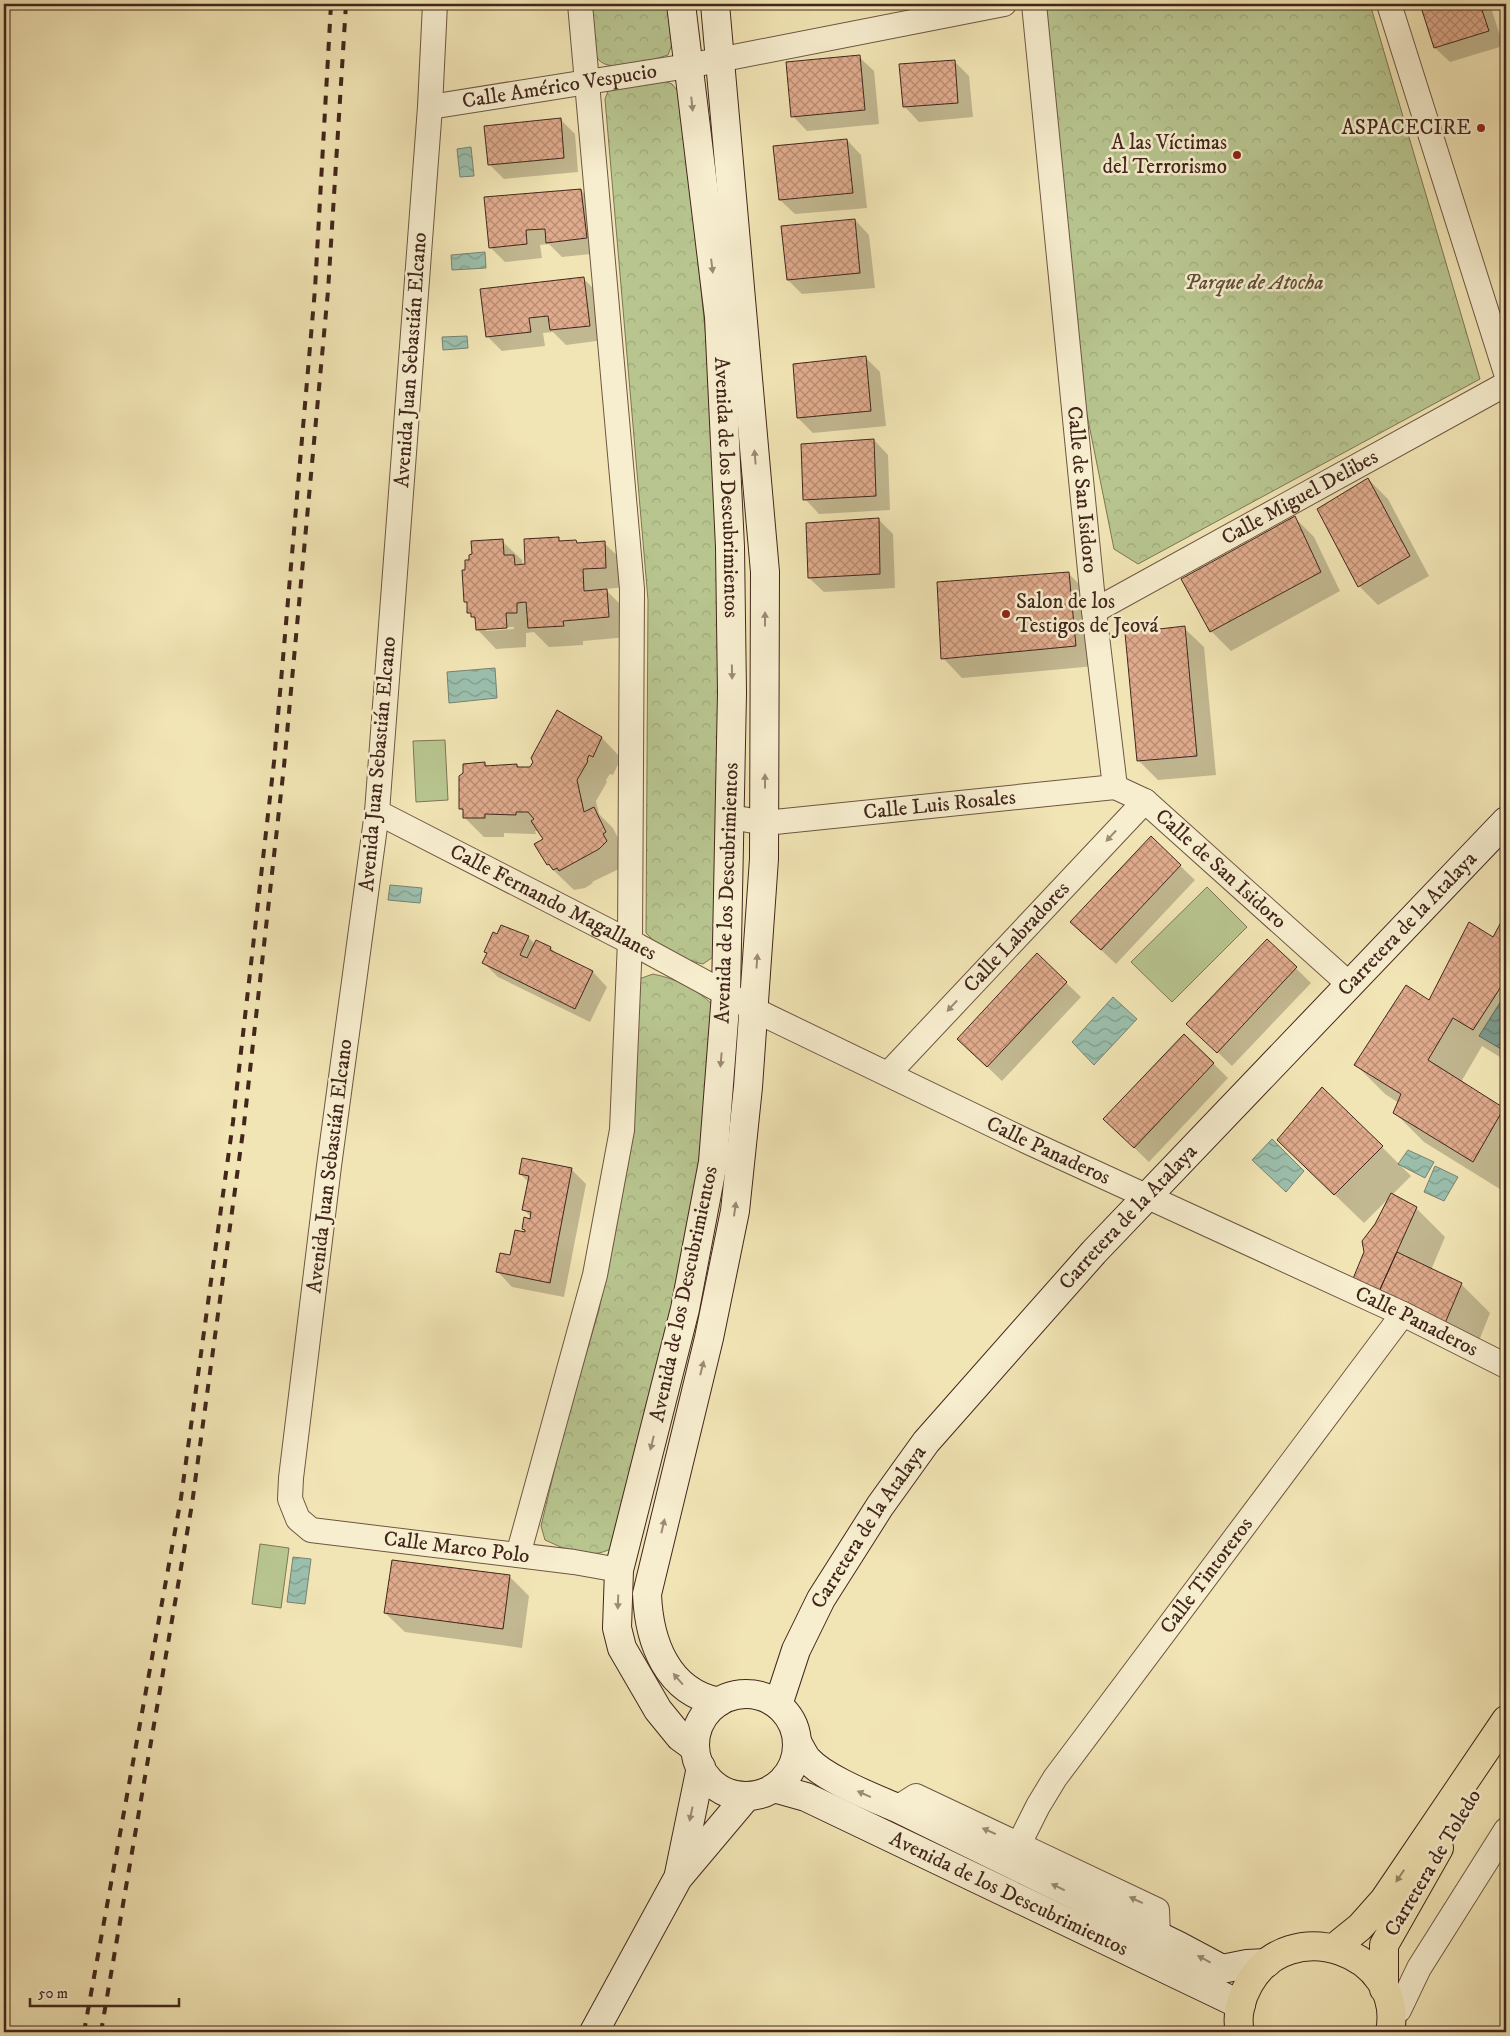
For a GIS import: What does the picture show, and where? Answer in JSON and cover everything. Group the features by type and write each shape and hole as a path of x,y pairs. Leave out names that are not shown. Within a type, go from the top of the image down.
{"highway":[{"path":"1334,1948 1360,1927 1384,1900 1506,1720"},
{"name":"Carretera de Toledo","path":"1384,1990 1384,1945 1436,1852 1506,1743"},
{"path":"1240,2032 1240,2005 1252,1979 1267,1963 1284,1952 1309,1946 1334,1948 1364,1963 1376,1975 1384,1990 1392,2027"}],"street":[{"name":"Avenida Juan Sebastián Elcano","path":"298,1519 290,1499 296,1430 377,812 430,107 436,4"},
{"path":"518,1555 595,1274 622,1130 630,941 632,589 580,4"},
{"name":"Avenida de los Descubrimientos","path":"681,4 719,317 731,568 731,817 726,994 709,1180 685,1309 619,1570 617,1628 622,1648 658,1710 698,1758"},
{"name":"Avenida de los Descubrimientos","path":"715,4 765,572 765,823 755,1010 735,1211 709,1338 648,1594 648,1610 656,1649 677,1680 690,1691 704,1699 719,1702"},
{"name":"Calle Américo Vespucio","path":"430,107 688,66 1004,4"},
{"name":"Calle de San Isidoro","path":"1034,4 1094,611 1115,787 1144,801 1349,984"},
{"path":"1389,4 1506,373"},
{"name":"Calle Miguel Delibes","path":"1094,611 1506,384"},
{"name":"Calle Luis Rosales","path":"731,817 765,823 1115,787"},
{"name":"Calle Labradores","path":"888,1074 1144,801"},
{"name":"Calle Fernando Magallanes","path":"377,812 630,941 755,1010"},
{"name":"Carretera de la Atalaya","path":"768,1700 822,1599 880,1506 926,1442 1020,1333 1506,820"},
{"name":"Calle Panaderos","path":"755,1010 1026,1141 1403,1314 1506,1366"},
{"name":"Calle Tintoreros","path":"1019,1844 1038,1806 1055,1778 1403,1314"},
{"name":"Calle Marco Polo","path":"298,1519 311,1530 518,1555 619,1570"},
{"path":"678,1878 698,1758 700,1724 705,1716 719,1702 744,1694 768,1700 788,1715 794,1727 797,1742 796,1756 791,1770 774,1788 762,1793 747,1796 733,1794 720,1788 709,1779 698,1758"},
{"name":"Avenida de los Descubrimientos","path":"797,1742 807,1759 859,1792 898,1808 1222,1969 1247,1964 1267,1963"},
{"name":"Avenida de los Descubrimientos","path":"774,1788 806,1797 1240,2005"},
{"path":"594,2032 678,1878 747,1796"},
{"name":"Avenida de los Descubrimientos","path":"898,1808 916,1796 1157,1910 1158,1936"},
{"path":"1392,2027 1419,1968 1506,1830"}],"green space":[{"path":"590,4 672,4 675,36 668,55 629,65 608,65 600,62 593,43"},
{"name":"Parque de Atocha","path":"1043,4 1370,4 1480,379 1138,564 1114,549 1062,290"},
{"path":"661,80 672,84 681,95 706,338 721,564 717,948 713,957 703,964 672,953 646,933 648,600 605,99 608,91"},
{"path":"445,740 448,800 416,802 413,741"},
{"path":"1207,887 1247,927 1172,1002 1131,962"},
{"path":"653,974 685,985 713,1005 705,1149 684,1267 617,1545 599,1553 581,1553 545,1540 541,1526 565,1426 599,1310 627,1169 632,1134 639,979"},
{"path":"260,1544 289,1548 281,1608 252,1604"}],"water":[{"path":"471,147 474,176 460,177 457,149"},
{"path":"485,252 486,268 452,270 451,255"},
{"path":"467,336 468,348 443,350 442,337"},
{"path":"495,668 497,698 449,703 447,672"},
{"path":"390,885 422,888 420,903 388,900"},
{"path":"1506,993 1506,1052 1479,1036"},
{"path":"1113,997 1137,1019 1094,1065 1072,1042"},
{"path":"1272,1139 1304,1171 1286,1192 1252,1160"},
{"path":"1408,1150 1434,1162 1425,1178 1398,1164"},
{"path":"1435,1166 1458,1177 1444,1201 1424,1192"},
{"path":"293,1557 311,1559 305,1604 287,1602"}],"building":[{"path":"1420,4 1480,4 1489,31 1434,48"},
{"path":"860,55 865,110 791,117 786,62"},
{"path":"955,60 958,103 903,107 899,64"},
{"path":"561,118 564,158 488,165 484,126"},
{"path":"847,139 853,193 779,200 773,146"},
{"path":"581,189 587,238 546,243 545,229 526,230 527,244 489,248 484,197"},
{"path":"855,219 860,273 787,280 781,226"},
{"path":"584,277 590,326 550,330 548,316 529,318 531,332 486,337 480,289"},
{"path":"866,356 871,411 797,418 793,364"},
{"path":"874,439 876,496 803,500 801,444"},
{"path":"1368,478 1410,556 1358,587 1317,509"},
{"path":"1295,516 1321,572 1210,632 1181,579"},
{"path":"879,518 880,574 808,578 806,523"},
{"path":"559,537 559,541 576,540 577,543 605,541 606,568 583,569 584,591 607,589 609,617 563,621 564,626 528,628 526,602 517,603 517,613 506,613 507,628 476,630 475,617 471,617 471,613 467,613 467,602 464,602 462,570 465,570 465,560 469,560 469,555 472,554 471,541 503,539 504,555 514,555 515,565 525,564 524,539"},
{"name":"Salon de los Testigos de Jeová","path":"1069,572 1076,646 941,659 937,582"},
{"path":"1185,626 1197,756 1137,761 1125,633"},
{"path":"557,710 602,737 593,757 589,755 588,761 577,780 584,812 594,807 606,832 603,834 607,841 599,849 559,871 557,868 553,870 549,864 547,865 534,844 543,839 531,821 534,819 528,812 516,812 516,815 485,814 485,818 463,818 463,809 459,809 459,776 463,773 463,764 485,762 485,766 517,764 517,767 530,767 533,762 531,758"},
{"path":"1151,836 1181,865 1101,950 1070,922"},
{"path":"1506,913 1506,979 1473,1030 1453,1018 1428,1060 1504,1108 1473,1162 1393,1113 1401,1094 1354,1065 1406,985 1429,1000 1469,922 1493,937"},
{"path":"501,925 529,936 520,955 527,958 536,940 551,947 550,950 593,971 575,1009 482,963 487,953 484,952 493,932 497,934"},
{"path":"1267,939 1297,967 1217,1053 1186,1024"},
{"path":"1037,953 1067,982 987,1067 957,1039"},
{"path":"1184,1034 1214,1063 1134,1148 1103,1119"},
{"path":"1322,1087 1383,1146 1334,1195 1277,1140"},
{"path":"522,1158 572,1168 550,1283 496,1272 500,1253 510,1255 515,1230 525,1232 522,1229 524,1217 530,1219 531,1212 522,1210 529,1176 519,1174"},
{"path":"1391,1193 1417,1207 1377,1296 1352,1281 1364,1252 1362,1241 1375,1224"},
{"path":"1397,1252 1462,1283 1443,1328 1377,1296"},
{"path":"392,1560 510,1575 503,1629 384,1613"}],"railway":[{"path":"84,2032 181,1498 233,1122 274,762 315,289 331,4"},
{"path":"101,2032 192,1504 244,1124 284,766 328,291 346,4"}],"place":[{"name":"ASPACECIRE","path":"1481,128"},
{"name":"A las Víctimas del Terrorismo","path":"1237,155"},
{"name":"Salon de los Testigos de Jeová","path":"1006,614"}]}
